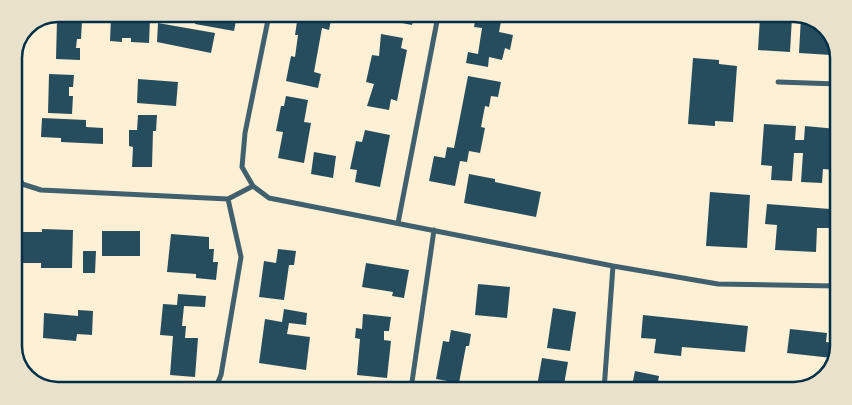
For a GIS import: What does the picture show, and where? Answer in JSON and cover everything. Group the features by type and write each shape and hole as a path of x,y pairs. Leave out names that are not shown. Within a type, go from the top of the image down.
{"street":[{"path":"268,22 242,167 253,186 270,198 613,266 718,284 830,286"},
{"path":"398,222 437,22"},
{"path":"778,82 829,84"},
{"path":"23,184 41,190 228,199 253,186"},
{"path":"218,382 221,375 241,256 228,199"},
{"path":"412,382 434,230"},
{"path":"605,382 613,266"}],"building":[{"path":"57,22 82,22 81,39 77,39 76,48 80,48 80,60 56,59"},
{"path":"111,22 150,22 149,43 131,42 131,38 122,38 122,42 110,41"},
{"path":"195,22 236,22 234,31 195,24"},
{"path":"297,22 331,22 329,30 322,28 314,72 321,74 318,88 286,81 291,56 295,57 298,35 295,35"},
{"path":"397,22 413,22 412,25"},
{"path":"475,22 501,22 499,32 513,35 510,50 505,48 502,60 489,57 488,67 466,63 468,52 478,54 482,28 474,27"},
{"path":"760,22 792,22 790,52 758,50"},
{"path":"158,23 215,33 211,53 157,42"},
{"path":"801,23 815,30 822,37 827,45 829,55 799,53"},
{"path":"381,34 403,38 401,48 407,50 397,101 391,99 389,110 367,106 374,84 366,82 372,55 379,56"},
{"path":"693,58 719,60 719,64 737,66 733,122 715,121 715,126 688,124"},
{"path":"49,74 74,75 73,87 69,87 69,96 73,96 72,114 48,113"},
{"path":"468,76 501,82 498,97 491,96 489,107 485,106 481,127 485,128 480,153 469,151 467,162 460,161 455,186 429,181 434,156 445,158 447,147 454,148"},
{"path":"138,79 178,82 176,106 137,103"},
{"path":"286,96 308,100 304,122 311,123 304,163 278,158 283,132 276,131 281,106 284,106"},
{"path":"138,115 157,115 156,131 153,131 152,167 132,167 133,147 129,146 129,130 137,130"},
{"path":"42,118 86,120 86,127 103,128 103,144 61,142 61,138 41,137"},
{"path":"764,124 796,126 795,140 804,140 805,126 829,128 829,170 823,169 822,183 801,182 803,153 794,153 792,181 771,180 772,166 761,165"},
{"path":"365,130 390,135 380,187 355,182 357,170 350,169 356,141 362,142"},
{"path":"314,152 336,156 333,178 311,174"},
{"path":"469,174 541,192 536,217 464,203"},
{"path":"710,192 750,195 747,248 706,246"},
{"path":"767,204 830,209 829,228 817,228 816,252 775,250 777,225 765,224"},
{"path":"42,229 73,230 72,268 41,268 41,263 23,263 23,232 42,232"},
{"path":"102,231 140,231 140,256 102,256"},
{"path":"171,234 209,237 209,249 214,249 213,262 218,262 216,280 196,278 196,274 167,272"},
{"path":"278,249 296,251 294,265 289,265 284,300 259,297 264,261 276,263"},
{"path":"83,251 96,251 95,273 83,273"},
{"path":"366,263 409,270 404,298 392,296 393,292 362,287"},
{"path":"478,284 510,287 507,318 475,315"},
{"path":"178,294 206,296 205,307 184,306 182,326 186,326 185,338 198,338 195,377 170,375 173,336 160,335 163,304 177,305"},
{"path":"553,308 576,312 570,351 547,348"},
{"path":"284,309 307,313 306,325 289,323 287,334 310,337 306,370 259,363 265,319 282,322"},
{"path":"78,310 93,311 92,335 77,334 76,341 43,338 44,313 78,316"},
{"path":"363,314 391,317 389,331 384,331 384,340 391,341 387,378 357,375 360,339 355,338 356,328 362,329"},
{"path":"643,315 748,326 745,352 682,347 681,356 654,353 656,339 641,338"},
{"path":"790,329 827,333 826,342 830,343 828,358 787,353"},
{"path":"451,330 471,334 469,346 466,346 459,382 436,379 443,341 449,342"},
{"path":"542,358 568,362 564,382 538,382"},
{"path":"635,371 659,376 658,382 633,382"}]}
